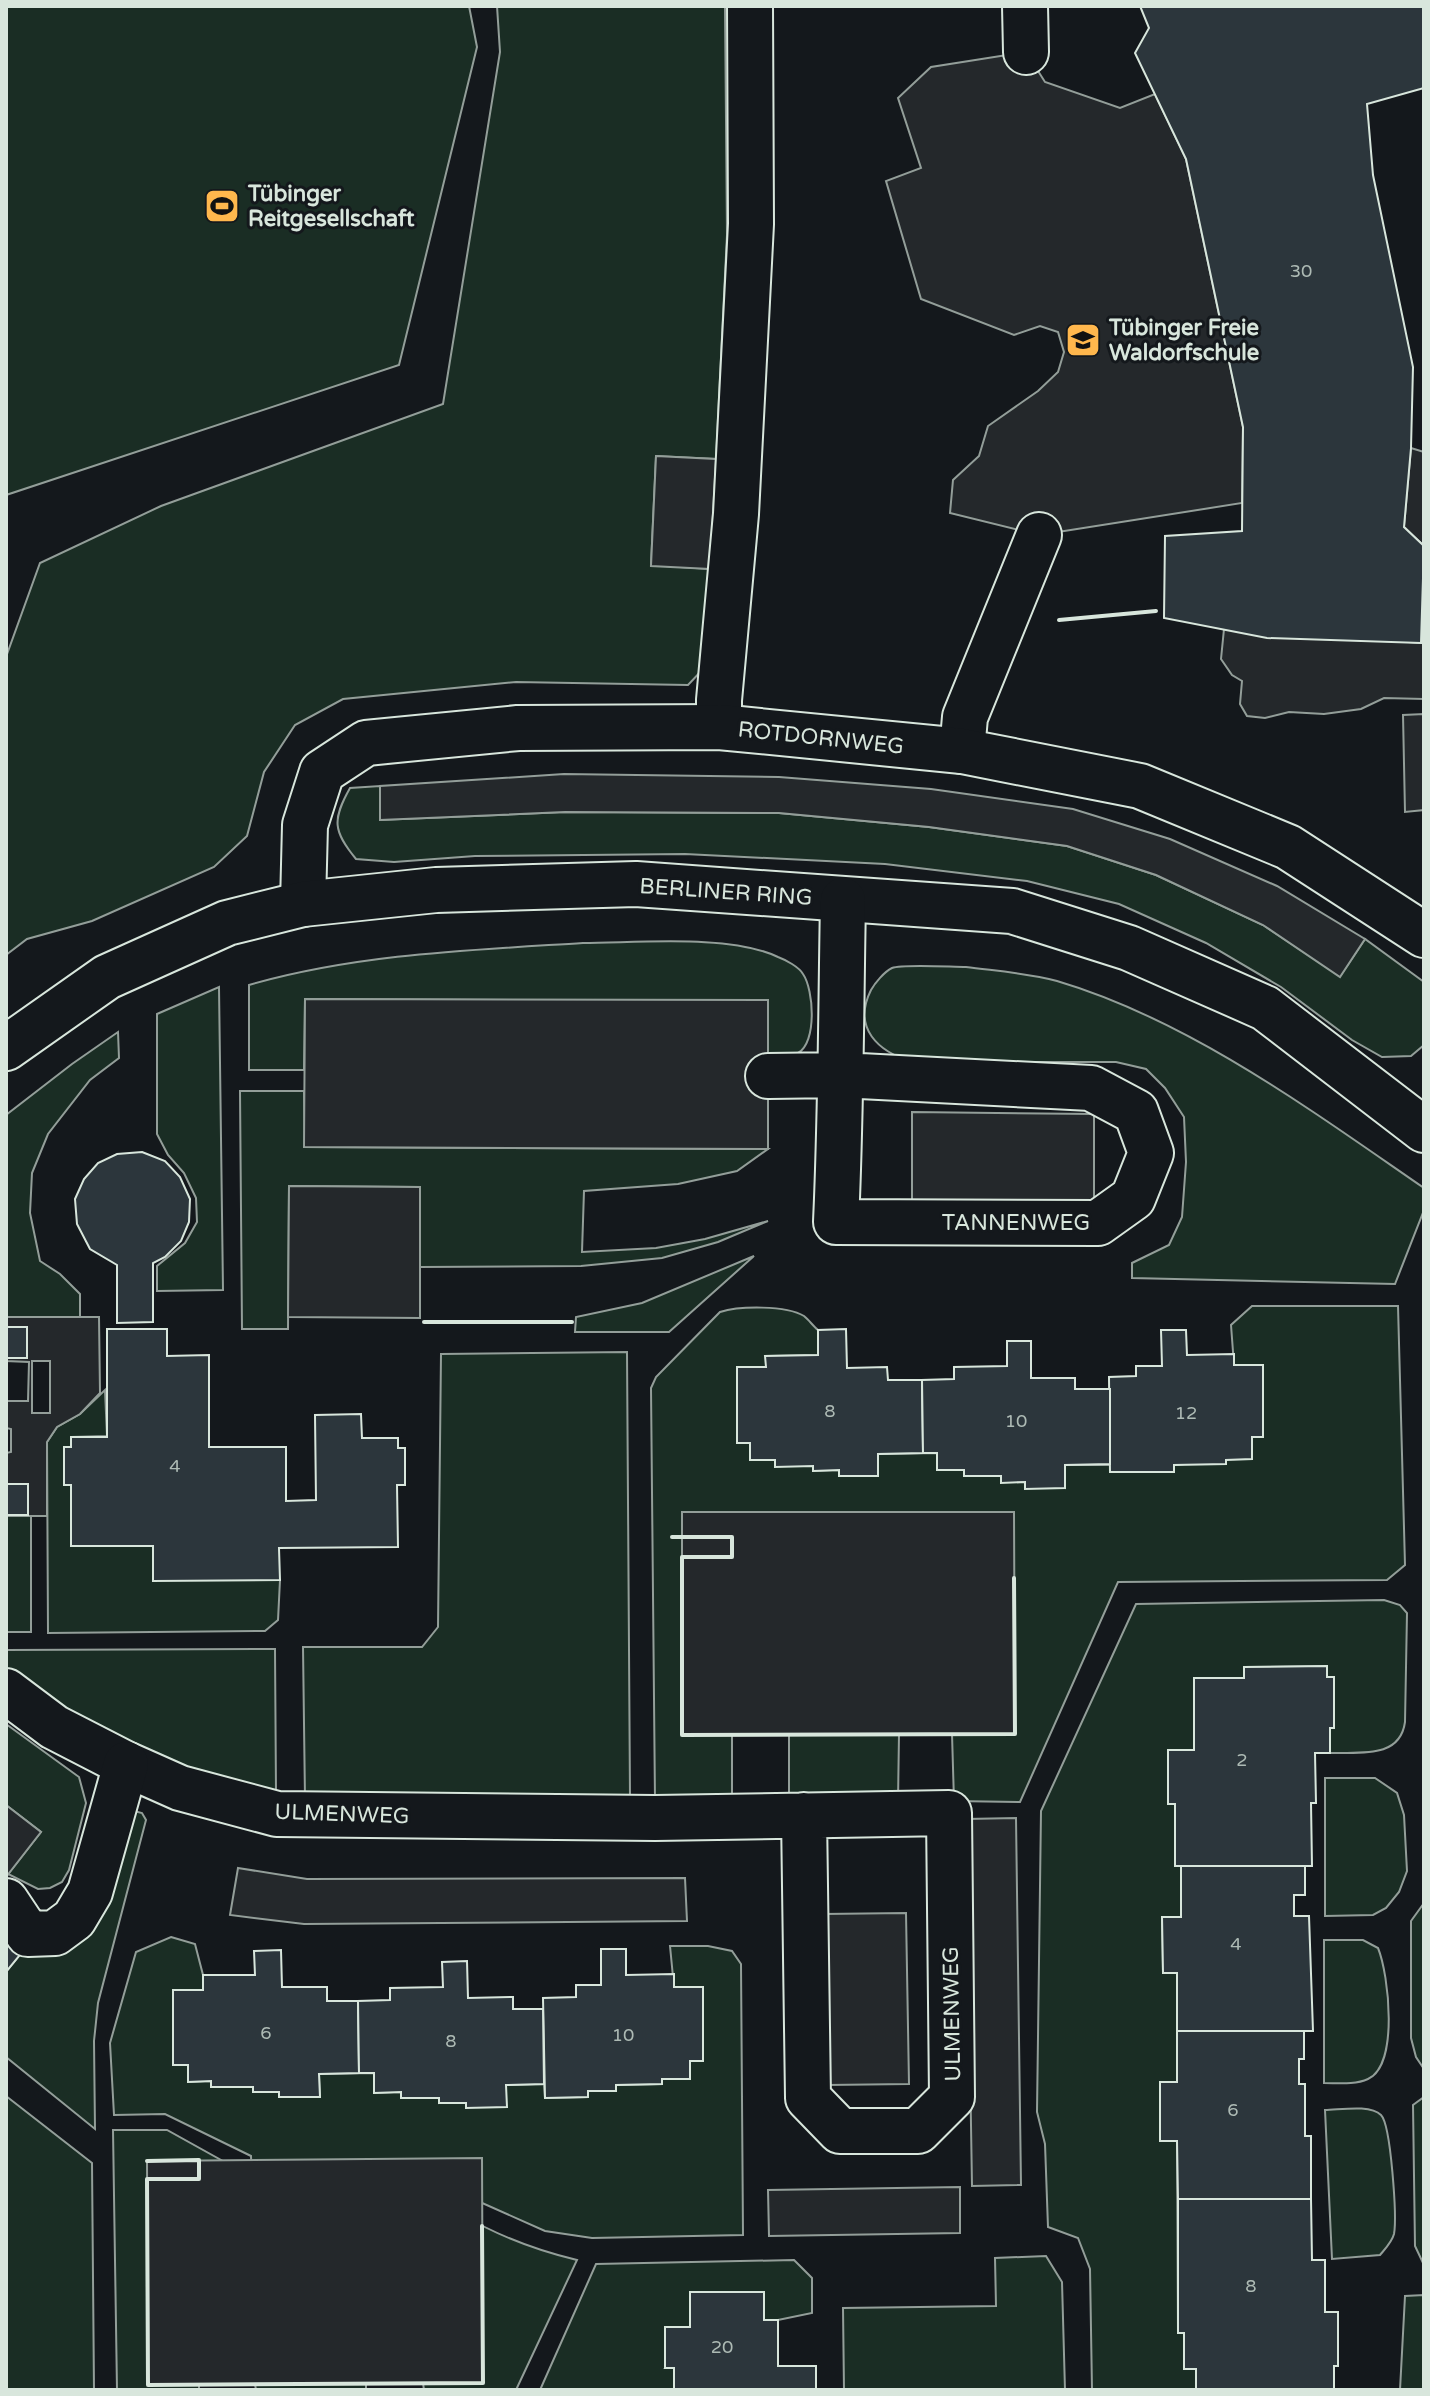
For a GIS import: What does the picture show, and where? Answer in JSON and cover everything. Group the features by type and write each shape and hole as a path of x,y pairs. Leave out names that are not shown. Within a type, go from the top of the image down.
{"street":[{"path":"719,727 736,514 751,224 750,6"},
{"path":"1025,6 1026,52"},
{"path":"962,751 965,717 1039,535"},
{"name":"ROTDORNWEG","path":"303,904 305,825 322,772 366,743 518,728 719,727 962,751 1140,786 1288,847 1424,935"},
{"name":"BERLINER RING","path":"6,1048 107,977 227,923 303,904 436,890 636,884 1012,911 1129,948 1265,1008 1422,1124"},
{"name":"TANNENWEG","path":"841,1075 1091,1088 1136,1112 1151,1153 1133,1198 1098,1223 836,1222 843,900"},
{"path":"768,1076 841,1075"},
{"name":"ULMENWEG","path":"6,1691 54,1727 126,1764 180,1788 277,1814 655,1818 804,1815 949,1813 952,2097 918,2131 840,2131 808,2098 804,1815"},
{"path":"6,1901 28,1934 55,1933 74,1919 90,1892 126,1764"}],"green space":[{"name":"Tübinger Reitgesellschaft","path":"6,6 469,6 477,47 399,365 6,495"},
{"path":"497,6 725,6 727,235 716,459 656,456 651,565 710,569 705,667 688,685 516,682 343,699 295,725 264,772 247,836 214,867 92,921 27,939 6,955 6,657 40,563 161,506 443,404 500,52"},
{"path":"380,786 380,820 565,812 779,813 929,827 1067,846 1156,875 1263,925 1340,976 1365,939 1424,982 1424,1045 1411,1056 1382,1057 1352,1040 1281,987 1206,943 1119,904 1027,881 885,864 685,854 475,856 394,862 356,859 339,833 340,809 350,788"},
{"path":"710,942 758,950 781,958 799,969 807,982 812,1016 808,1039 798,1053 768,1056 768,1001 305,999 304,1070 249,1070 249,985 331,966 373,960 583,943"},
{"path":"906,966 966,967 1057,981 1154,1019 1248,1070 1424,1188 1424,1210 1395,1284 1132,1278 1132,1263 1169,1245 1182,1217 1186,1162 1184,1117 1165,1088 1146,1069 1116,1062 913,1062 879,1045 867,1027 865,1016 866,1004 880,978 892,968"},
{"path":"219,987 223,1290 157,1291 157,1266 185,1243 197,1222 196,1198 184,1173 168,1155 157,1134 157,1014"},
{"path":"118,1032 119,1058 90,1080 48,1134 32,1173 30,1213 40,1261 60,1274 80,1294 80,1317 6,1317 6,1115"},
{"path":"240,1091 304,1091 305,1147 768,1149 737,1171 678,1184 584,1191 582,1252 656,1248 705,1239 768,1221 718,1242 662,1258 581,1266 420,1267 420,1187 289,1186 288,1329 242,1329"},
{"path":"754,1256 669,1332 575,1332 576,1317 642,1303"},
{"path":"1252,1306 1398,1306 1405,1565 1387,1580 1118,1582 1020,1802 954,1801 952,1734 899,1734 898,1802 789,1802 789,1734 732,1735 732,1800 655,1801 651,1388 656,1377 720,1312 750,1308 786,1310 804,1316 818,1330 818,1355 766,1356 766,1367 737,1367 737,1443 750,1443 750,1460 813,1466 813,1471 839,1470 839,1476 877,1476 878,1454 937,1453 964,1470 964,1476 1001,1476 1065,1488 1065,1465 1174,1465 1226,1460 1252,1437 1263,1437 1263,1365 1234,1365 1231,1325"},
{"path":"627,1352 630,1798 305,1799 303,1647 422,1647 438,1627 441,1354"},
{"path":"105,1390 107,1436 72,1437 71,1546 153,1546 280,1580 278,1620 265,1631 48,1633 47,1442 57,1427 80,1414"},
{"path":"6,1516 31,1516 31,1632 6,1632"},
{"path":"1384,1600 1400,1605 1407,1613 1405,1722 1402,1734 1387,1748 1366,1753 1330,1753 1330,1728 1334,1728 1334,1677 1327,1677 1327,1666 1245,1667 1244,1678 1195,1678 1194,1750 1175,1804 1181,1866 1181,1917 1162,1918 1163,1972 1177,1973 1177,2082 1160,2082 1160,2141 1177,2141 1178,2333 1184,2333 1185,2369 1196,2369 1196,2390 1092,2390 1090,2269 1078,2238 1048,2227 1045,2144 1037,2112 1041,1811 1136,1604"},
{"path":"275,1649 276,1793 220,1786 103,1739 6,1670 6,1650"},
{"path":"6,1724 79,1777 86,1803 69,1870 62,1882 50,1888 38,1889 8,1874 41,1832 6,1805"},
{"path":"1325,1778 1375,1778 1397,1793 1404,1815 1407,1871 1399,1892 1386,1908 1373,1915 1325,1916"},
{"path":"134,1811 142,1813 146,1820 98,2003 94,2041 95,2129 6,2057 6,1972"},
{"path":"1424,1903 1424,2069 1416,2057 1411,2038 1411,1921"},
{"path":"171,1937 195,1944 203,1975 203,1990 173,1990 173,2065 188,2065 188,2082 211,2081 320,2096 319,2074 374,2073 374,2093 401,2092 401,2098 439,2098 439,2103 506,2085 544,2084 545,2098 588,2097 588,2091 616,2085 662,2084 662,2079 690,2079 690,2061 703,2061 703,1987 674,1987 670,1946 708,1946 732,1951 741,1964 743,2235 592,2238 545,2231 462,2194 459,2213 516,2241 577,2260 516,2390 424,2390 423,2383 366,2384 366,2390 256,2390 255,2384 199,2385 199,2390 117,2390 113,2130 167,2130 230,2165 252,2188 251,2156 165,2114 114,2115 110,2043 136,1952"},
{"path":"1324,1940 1363,1940 1378,1948 1382,1961 1388,1998 1388,2039 1378,2070 1363,2081 1324,2083"},
{"path":"6,2096 92,2163 94,2390 6,2390"},
{"path":"1424,2097 1424,2265 1415,2246 1413,2105"},
{"path":"1325,2110 1370,2110 1381,2115 1385,2122 1395,2224 1392,2240 1380,2255 1332,2259"},
{"path":"1046,2256 1062,2282 1065,2390 844,2390 843,2308 996,2306 995,2258"},
{"path":"794,2260 812,2278 812,2313 764,2320 763,2292 690,2292 690,2327 665,2368 674,2368 674,2390 540,2390 596,2264"},
{"path":"1424,2295 1424,2390 1400,2390 1405,2296"}],"shaded area":[{"path":"1026,52 1045,82 1120,108 1155,94 1186,159 1243,427 1242,503 1039,535 950,513 953,480 979,456 988,426 1038,391 1058,372 1064,352 1058,332 1040,326 1014,335 921,299 886,181 921,168 898,98 931,67"},
{"path":"1411,448 1424,452 1424,546 1404,527"},
{"path":"656,456 716,459 710,569 651,566"},
{"path":"1424,585 1424,699 1384,698 1361,709 1324,714 1289,712 1265,718 1247,716 1240,704 1242,681 1232,675 1221,659 1224,629 1421,643"},
{"path":"1424,714 1424,810 1405,812 1403,715"},
{"path":"564,774 779,777 931,789 1073,809 1170,839 1277,886 1365,939 1340,977 1263,925 1156,875 1067,846 929,827 779,813 565,812 380,820 380,786"},
{"path":"305,999 768,1000 768,1149 304,1147"},
{"path":"912,1112 1094,1114 1094,1203 912,1201"},
{"path":"289,1186 420,1187 420,1318 288,1317"},
{"path":"6,1317 99,1317 100,1393 80,1414 57,1427 47,1442 47,1516 6,1516 6,1453 11,1452 11,1429 6,1428 6,1401 28,1401 29,1362 6,1361","holes":["32,1361 50,1361 50,1413 32,1413"]},
{"path":"682,1512 1014,1512 1015,1734 682,1735"},
{"path":"6,1805 41,1832 6,1877"},
{"path":"1016,1818 1021,2185 972,2186 966,1819"},
{"path":"238,1868 307,1879 685,1878 687,1921 304,1924 230,1915"},
{"path":"906,1913 909,2084 827,2085 823,1914"},
{"path":"482,2158 483,2383 148,2385 147,2161"},
{"path":"960,2187 960,2233 769,2236 768,2190"}],"building":[{"path":"1140,6 1424,6 1424,88 1367,104 1373,175 1413,367 1411,448 1404,527 1424,546 1421,643 1267,638 1164,618 1165,536 1242,531 1243,427 1186,159 1135,53 1149,28"},
{"path":"142,1152 165,1161 180,1177 190,1199 189,1222 181,1241 165,1257 153,1263 153,1322 117,1323 117,1265 90,1249 77,1224 75,1199 84,1179 98,1163 117,1154"},
{"path":"6,1327 27,1327 27,1358 6,1358"},
{"path":"107,1329 167,1329 167,1356 209,1355 209,1447 286,1447 286,1501 316,1500 315,1415 361,1414 362,1438 398,1438 398,1448 405,1448 405,1485 397,1485 398,1547 279,1548 280,1580 153,1581 153,1546 71,1546 71,1485 64,1485 64,1447 71,1447 71,1437 107,1437"},
{"path":"846,1329 847,1368 887,1367 888,1380 922,1380 923,1453 878,1454 878,1476 839,1476 839,1470 813,1471 813,1466 775,1467 775,1460 750,1460 750,1443 737,1443 737,1367 766,1367 765,1356 818,1355 818,1330"},
{"path":"1161,1330 1186,1330 1187,1355 1234,1354 1234,1365 1263,1365 1263,1437 1252,1437 1252,1459 1226,1460 1226,1464 1174,1465 1174,1472 1110,1472 1109,1377 1136,1376 1136,1366 1162,1366"},
{"path":"1007,1341 1031,1341 1031,1378 1075,1378 1075,1389 1110,1389 1110,1464 1065,1465 1065,1488 1025,1489 1025,1482 1001,1483 1001,1476 964,1476 964,1470 937,1470 937,1453 923,1453 922,1380 954,1379 954,1367 1007,1366"},
{"path":"6,1484 28,1484 28,1515 6,1515"},
{"path":"1327,1666 1327,1677 1334,1677 1334,1728 1330,1728 1330,1753 1315,1753 1316,1803 1311,1803 1312,1866 1175,1866 1175,1804 1168,1804 1168,1750 1194,1750 1194,1678 1244,1678 1244,1667"},
{"path":"1181,1866 1305,1866 1305,1895 1294,1895 1294,1916 1309,1916 1313,2031 1177,2031 1177,1973 1163,1973 1162,1917 1181,1917"},
{"path":"6,1936 24,1950 6,1972"},
{"path":"601,1949 626,1949 626,1975 674,1974 674,1987 703,1987 703,2061 690,2061 690,2079 662,2079 662,2084 616,2085 616,2091 588,2091 588,2097 545,2098 543,1998 576,1997 576,1985 601,1985"},
{"path":"281,1950 282,1987 327,1987 327,2001 358,2001 359,2073 319,2074 320,2097 279,2097 279,2092 253,2092 253,2087 211,2087 211,2081 188,2082 188,2065 173,2065 173,1990 203,1990 203,1975 255,1975 254,1951"},
{"path":"467,1961 468,1998 513,1997 513,2009 543,2009 544,2084 506,2085 507,2107 466,2108 466,2103 439,2103 439,2098 401,2098 401,2092 374,2093 374,2073 359,2073 358,2001 390,2000 390,1988 443,1987 442,1962"},
{"path":"1177,2031 1304,2031 1304,2059 1299,2059 1299,2084 1305,2084 1305,2136 1311,2136 1311,2199 1178,2199 1177,2141 1160,2141 1160,2082 1177,2082"},
{"path":"1178,2199 1311,2199 1312,2260 1325,2260 1325,2312 1338,2312 1338,2366 1334,2366 1334,2390 1196,2390 1196,2369 1184,2369 1184,2333 1178,2333"},
{"path":"690,2292 764,2292 764,2320 778,2320 778,2366 816,2366 816,2390 674,2390 674,2368 665,2368 665,2327 690,2327"}],"wall":[{"path":"1059,620 1156,611"},
{"path":"424,1322 572,1322"},
{"path":"672,1537 732,1537 732,1557 682,1557 682,1735 1015,1734 1014,1578"},
{"path":"147,2161 199,2160 199,2179 147,2179 148,2385 483,2383 482,2226"}],"place":[{"name":"Tübinger Reitgesellschaft","path":"222,206"},
{"name":"Tübinger Freie Waldorfschule","path":"1083,340"}]}
